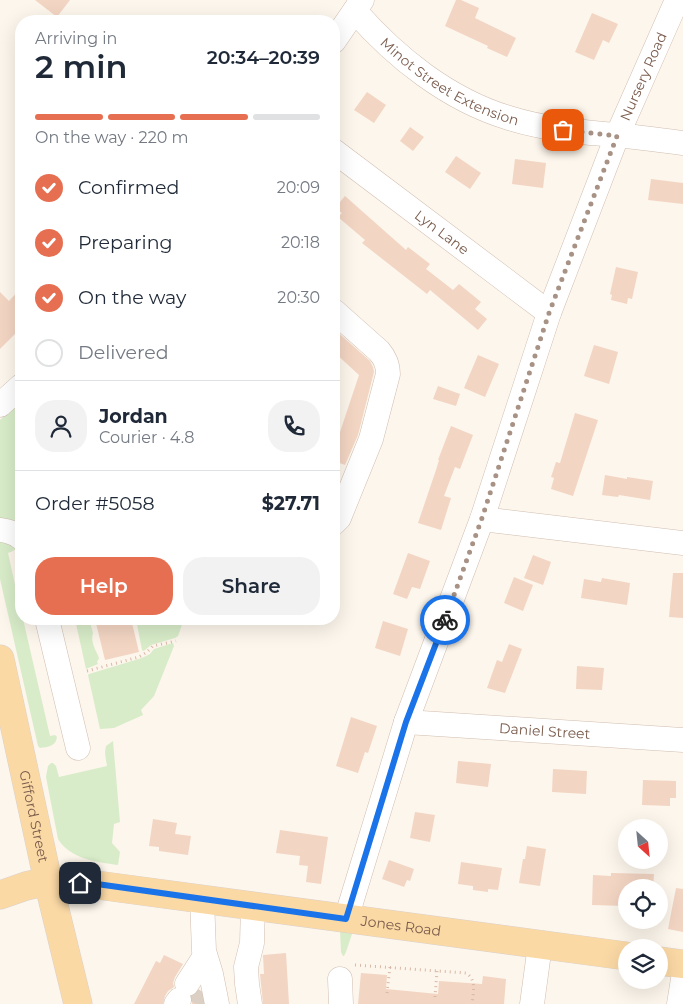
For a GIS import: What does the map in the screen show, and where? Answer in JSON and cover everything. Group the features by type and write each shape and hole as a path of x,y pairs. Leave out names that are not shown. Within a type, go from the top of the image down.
{"main road":[{"name":"Gifford Street","path":"0,659 48,881 78,1004"},
{"name":"Jones Road","path":"0,895 48,881 97,884 618,955"},
{"path":"668,962 683,964"}],"street":[{"name":"Nursery Road","path":"346,919 406,722 482,518 549,313 617,136 676,0"},
{"name":"Minot Street Extension","path":"359,3 376,33 412,65 439,85 475,105 534,125 578,132 683,143"},
{"path":"340,32 359,3"},
{"name":"Lyn Lane","path":"340,156 549,313"},
{"path":"340,316 379,351 388,366 388,374 371,439 340,516"},
{"path":"0,405 15,391"},
{"path":"482,518 683,543"},
{"path":"0,530 15,533"},
{"path":"47,625 78,748"},
{"name":"Daniel Street","path":"406,722 683,740"},
{"path":"196,989 202,899"},
{"path":"250,1004 246,967 252,942 253,906"},
{"path":"532,1004 540,945"},
{"path":"341,1004 347,972"},
{"path":"679,1004 683,978"}],"path":[{"path":"87,671 139,656 148,652 153,646 176,641"},
{"path":"387,992 390,967"},
{"path":"347,972 390,967 469,975 473,980 472,1004"},
{"path":"435,997 437,971"}],"green space":[{"path":"15,406 15,524 0,522 0,420"},
{"path":"0,540 13,544 15,547 15,550 8,553 15,585 15,625 24,625 50,736 55,735 57,737 51,746 40,748 38,746 0,579"},
{"path":"76,625 91,625 93,643 99,658 98,664 86,669"},
{"path":"137,625 182,625 178,636 175,638 151,645 142,650"},
{"path":"173,643 174,646 154,696 141,710 143,715 114,728 100,729 88,675 142,658 150,654 154,649"},
{"path":"113,741 120,822 114,824 112,843 120,852 118,865 85,858 69,851 63,846 58,839 46,777 48,766 51,763 56,766 59,777 107,766 106,746"},
{"path":"340,930 353,931 344,956 341,952"}],"building":[{"path":"35,0 70,0 59,15 54,15"},
{"path":"456,0 461,0 479,8 475,18 516,38 507,57 445,26"},
{"path":"592,13 618,24 609,43 603,40 594,60 575,52"},
{"path":"367,92 386,105 374,123 354,110"},
{"path":"410,127 424,137 413,151 400,141"},
{"path":"456,156 481,173 470,189 445,172"},
{"path":"515,159 546,163 543,188 512,184"},
{"path":"651,179 683,183 683,204 648,200"},
{"path":"345,196 406,250 408,247 430,264 426,269 453,290 459,284 481,302 475,309 487,319 478,330 430,290 427,294 362,243 365,240 340,219 342,213 340,212 340,202"},
{"path":"616,267 638,272 632,299 628,298 627,304 611,300 612,295 610,294"},
{"path":"0,292 9,301 15,294 15,334 0,349"},
{"path":"340,334 370,361 374,372 358,435 345,465 340,463 340,432 359,375 340,358"},
{"path":"594,345 618,352 609,384 584,376"},
{"path":"478,355 499,364 485,397 464,388"},
{"path":"438,386 460,394 456,406 433,399"},
{"path":"575,413 598,420 573,496 551,489 554,478 551,477 556,462 560,463"},
{"path":"451,426 473,435 460,469 455,467 444,496 451,498 441,530 418,523"},
{"path":"605,475 653,481 650,500 619,495 618,497 602,495"},
{"path":"408,553 430,561 420,589 412,587 407,599 393,594"},
{"path":"533,555 551,562 543,585 524,578"},
{"path":"673,573 683,573 683,618 669,617"},
{"path":"514,577 533,585 523,611 504,603"},
{"path":"602,578 630,583 627,605 581,598 584,579 601,582"},
{"path":"383,621 408,629 400,656 375,648"},
{"path":"96,625 132,625 139,652 105,660"},
{"path":"509,644 522,649 505,693 487,688 497,660 502,662"},
{"path":"577,666 604,668 602,690 576,689"},
{"path":"351,717 377,726 368,753 365,752 358,773 336,766"},
{"path":"458,761 491,764 488,787 456,783"},
{"path":"553,769 587,771 586,794 552,792"},
{"path":"643,780 676,781 676,798 670,798 670,806 642,805"},
{"path":"415,812 435,815 430,842 410,838"},
{"path":"153,819 177,823 175,834 191,836 188,855 159,851 159,847 149,846"},
{"path":"280,830 328,837 321,884 306,882 308,866 299,865 300,856 276,853"},
{"path":"527,846 546,849 540,886 519,883"},
{"path":"389,860 414,869 410,881 407,880 404,887 382,879"},
{"path":"461,862 502,868 498,890 488,889 488,892 473,890 473,886 458,884"},
{"path":"611,873 654,874 654,879 618,879 618,906 592,905 593,875 611,876"},
{"path":"676,888 683,889 683,932 668,929"},
{"path":"286,953 289,1004 263,1004 260,974 264,974 263,955"},
{"path":"164,955 183,964 175,977 174,987 168,991 163,1004 134,1004 156,961 160,963"},
{"path":"361,973 387,975 386,989 438,994 439,981 482,984 483,976 506,979 504,1004 358,1004"},
{"path":"199,990 203,1004 192,1004 192,997"}],"tunnel":[{"path":"196,1004 203,992"}],"way so far":[{"path":"445,620 482,518 549,313 617,136 563,130"}],"route":[{"path":"80,883 346,919 406,722 445,620"}]}
